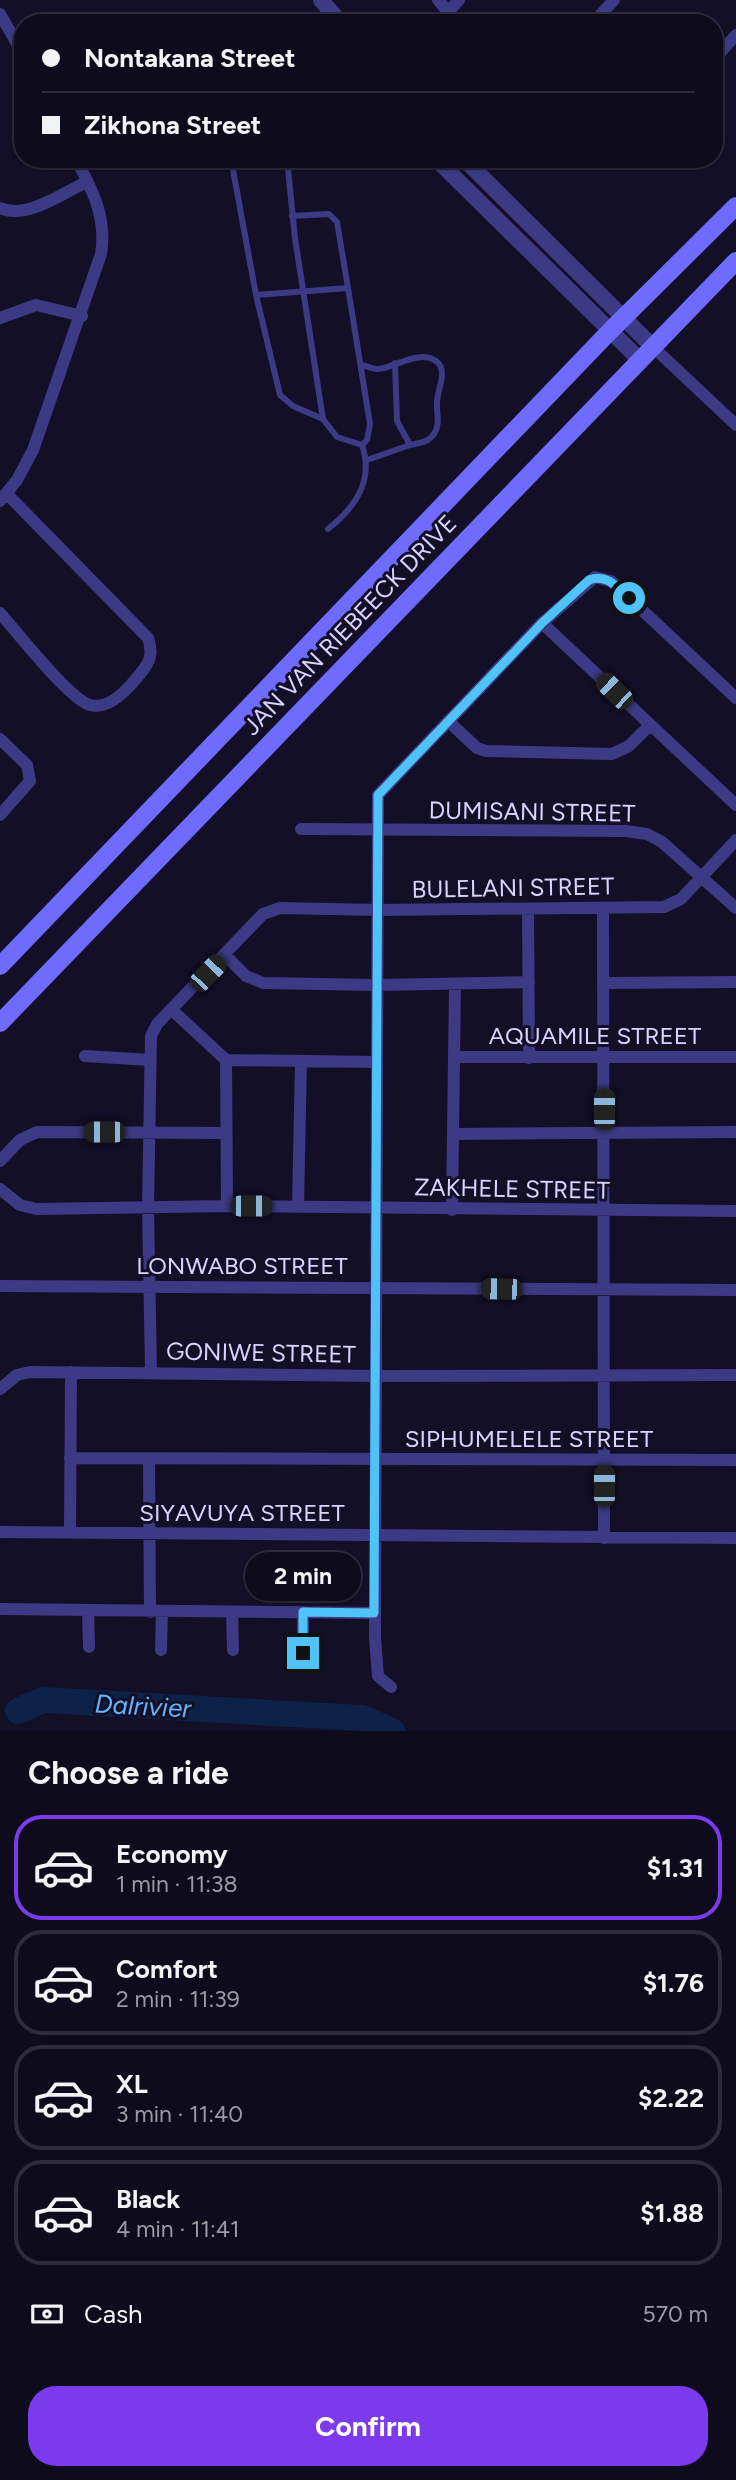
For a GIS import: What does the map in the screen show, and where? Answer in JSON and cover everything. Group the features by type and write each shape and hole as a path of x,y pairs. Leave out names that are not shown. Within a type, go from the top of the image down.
{"main road":[{"name":"JAN VAN RIEBEECK DRIVE","path":"0,966 617,325 736,206"},
{"name":"JAN VAN RIEBEECK DRIVE","path":"0,1023 736,261"}],"street":[{"path":"438,0 448,12 459,0"},
{"path":"601,14 614,0"},
{"path":"0,14 14,38"},
{"path":"723,49 736,35"},
{"path":"0,613 71,693 90,705 105,705 124,693 151,661 152,649 148,638 4,497 33,450 82,316 104,238 101,211 80,168"},
{"path":"446,168 646,352 674,367 736,425"},
{"path":"472,168 617,325"},
{"path":"0,208 10,212 26,211 87,182"},
{"path":"0,318 36,305 82,316"},
{"path":"646,352 674,367"},
{"path":"391,1687 378,1676 374,1613 378,985 376,803 382,788 542,623 589,580 603,578 611,581 736,698"},
{"path":"542,623 736,805"},
{"path":"448,721 477,748 486,751 600,754 621,751 650,725"},
{"path":"0,739 27,765 30,781 0,815"},
{"name":"DUMISANI STREET","path":"301,829 626,831 648,834 662,842 736,908"},
{"name":"BULELANI STREET","path":"150,1372 148,1207 150,1060 154,1029 270,909 528,910 673,904 736,840"},
{"path":"603,908 604,1538"},
{"path":"528,910 529,1058"},
{"path":"225,954 246,976 263,983 378,985 529,982"},
{"path":"604,984 736,982"},
{"path":"452,1210 455,984"},
{"path":"172,1010 226,1059 377,1062"},
{"path":"85,1055 150,1060"},
{"name":"AQUAMILE STREET","path":"455,1057 736,1057"},
{"path":"226,1059 227,1206"},
{"path":"298,1206 301,1061"},
{"path":"0,1161 20,1140 37,1132 226,1132"},
{"path":"453,1133 736,1132"},
{"name":"ZAKHELE STREET","path":"0,1189 20,1205 36,1209 298,1206 452,1210 736,1211"},
{"name":"LONWABO STREET","path":"0,1286 736,1290"},
{"path":"70,1532 71,1372"},
{"name":"GONIWE STREET","path":"0,1389 17,1375 71,1372 377,1377 736,1375"},
{"name":"SIPHUMELELE STREET","path":"71,1458 736,1460"},
{"path":"149,1460 149,1534 161,1650"},
{"name":"SIYAVUYA STREET","path":"0,1532 736,1538"},
{"path":"0,1609 374,1613"},
{"path":"88,1611 89,1647"},
{"path":"232,1612 233,1650"},
{"path":"303,1612 303,1653"}],"lane":[{"path":"233,168 256,295 280,396 293,406 323,419 337,437 362,445"},
{"path":"288,168 292,216 323,419"},
{"path":"292,216 329,214 337,222 370,424 367,440 362,445"},
{"path":"256,295 348,288"},
{"path":"362,365 378,369 424,357 436,361 441,367 442,380 437,400 438,424 433,436 423,443 367,460"},
{"path":"395,363 397,421 410,445"},
{"path":"328,528 348,514 361,491 367,475 367,460 362,445"}],"waterway":[{"name":"Dalrivier","path":"18,1711 43,1700 362,1718 392,1731"}],"route":[{"path":"303,1653 303,1612 374,1613 378,795 542,623 589,580 595,577 611,581 629,598"}]}
